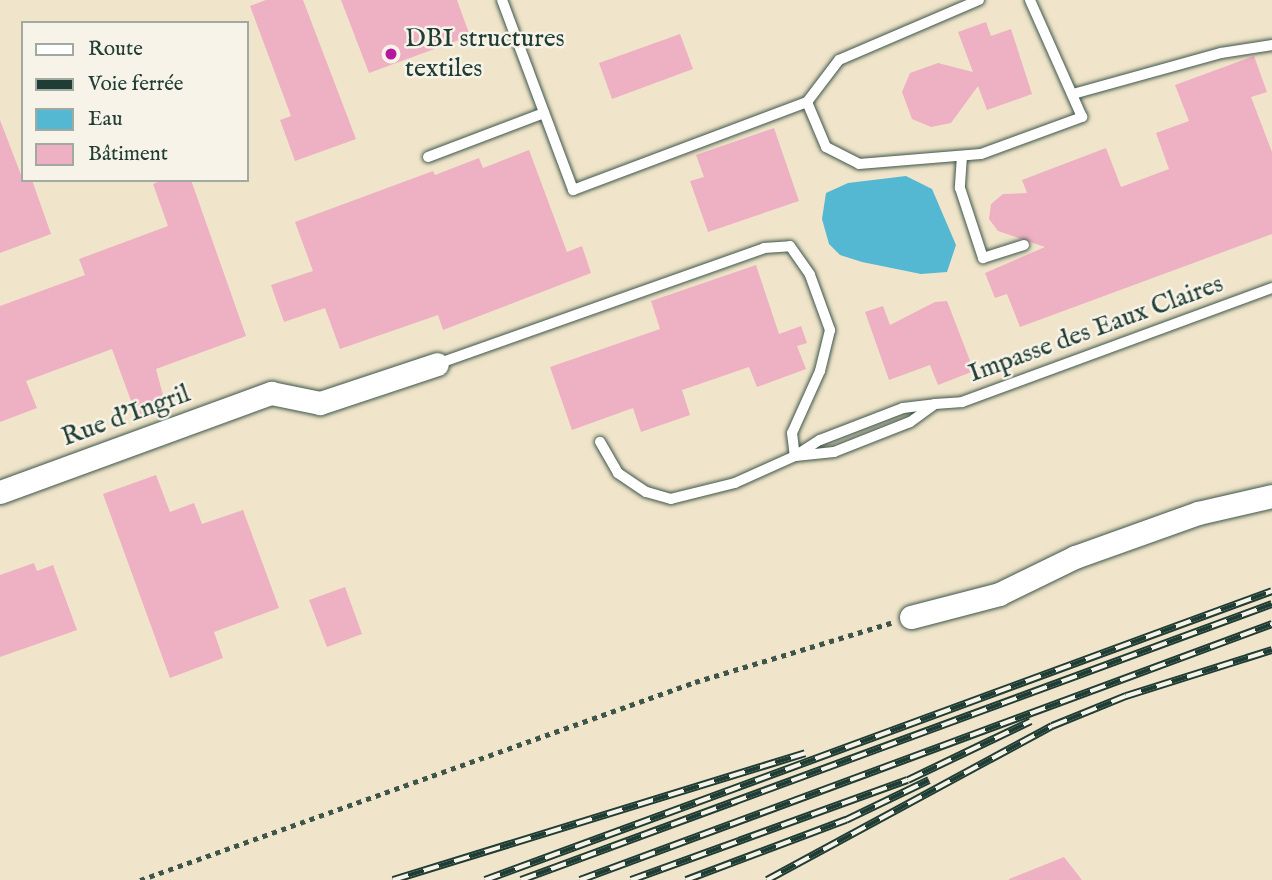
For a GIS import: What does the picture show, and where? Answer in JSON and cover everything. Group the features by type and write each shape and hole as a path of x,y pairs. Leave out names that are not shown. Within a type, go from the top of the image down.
{"street":[{"name":"Rue d'Ingril","path":"0,492 271,393 320,403 437,364"},
{"path":"911,617 999,594 1075,557 1198,513 1272,496"}],"lane":[{"path":"502,0 573,190 807,102 839,60 979,0"},
{"path":"807,102 826,147 859,164 981,154 1082,117 1030,0"},
{"path":"1073,94 1221,53 1272,45"},
{"path":"428,157 544,113"},
{"path":"962,156 960,188 984,258 1024,245"},
{"path":"437,364 764,248 790,246 810,275 830,330 820,372 792,433 795,456"},
{"name":"Impasse des Eaux Claires","path":"600,442 618,473 646,492 671,499 735,483 795,456 820,440 903,408 962,402 1272,288"}],"path":[{"path":"140,880 695,682 911,617"}],"water":[{"path":"906,176 932,189 956,245 947,272 921,274 862,262 840,255 829,244 822,219 826,193 848,183"}],"building":[{"path":"266,0 303,0 356,139 295,161 280,120 291,116 250,6"},
{"name":"DBI structures textiles","path":"341,0 457,0 470,36 369,73"},
{"path":"986,22 991,36 1011,29 1032,94 987,110 978,86 951,123 931,127 912,119 902,92 910,73 938,63 973,72 958,32"},
{"path":"680,34 693,69 612,99 599,63"},
{"path":"1254,56 1267,92 1251,97 1272,152 1272,234 1020,327 1007,294 995,298 985,273 1045,247 998,231 989,219 991,204 1003,194 1027,193 1022,180 1106,148 1121,187 1169,169 1156,133 1189,121 1175,85"},
{"path":"0,120 21,175 21,182 33,182 51,234 0,253"},
{"path":"774,128 799,201 708,232 690,181 704,177 696,155"},
{"path":"529,150 567,252 582,246 591,273 443,330 438,315 340,349 325,308 284,322 271,285 313,271 295,222 433,171 435,175 479,158 483,168"},
{"path":"192,182 246,336 156,369 167,410 138,420 112,349 26,381 37,408 0,422 0,306 85,275 79,259 168,226 153,184"},
{"path":"756,265 779,334 801,326 807,343 797,346 806,369 757,387 749,367 682,390 690,415 641,432 633,408 572,430 550,367 660,329 651,301"},
{"path":"947,301 974,371 938,385 930,365 889,380 865,312 883,306 890,325 935,302"},
{"path":"156,475 170,512 194,503 202,524 243,510 279,608 214,632 223,658 170,678 103,494"},
{"path":"34,563 37,571 53,565 77,630 0,657 0,575"},
{"path":"345,587 362,634 327,647 309,600"},
{"path":"1064,857 1082,880 1009,880 1009,879"}],"railway":[{"path":"485,880 1272,591"},
{"path":"521,880 1272,604"},
{"path":"580,880 1272,624"},
{"path":"767,880 1052,726 1126,696 1272,650"},
{"path":"631,880 908,780 1031,721"},
{"path":"393,880 805,753"},
{"path":"686,880 846,820 929,780"}],"place":[{"name":"DBI structures textiles","path":"391,54"}]}
